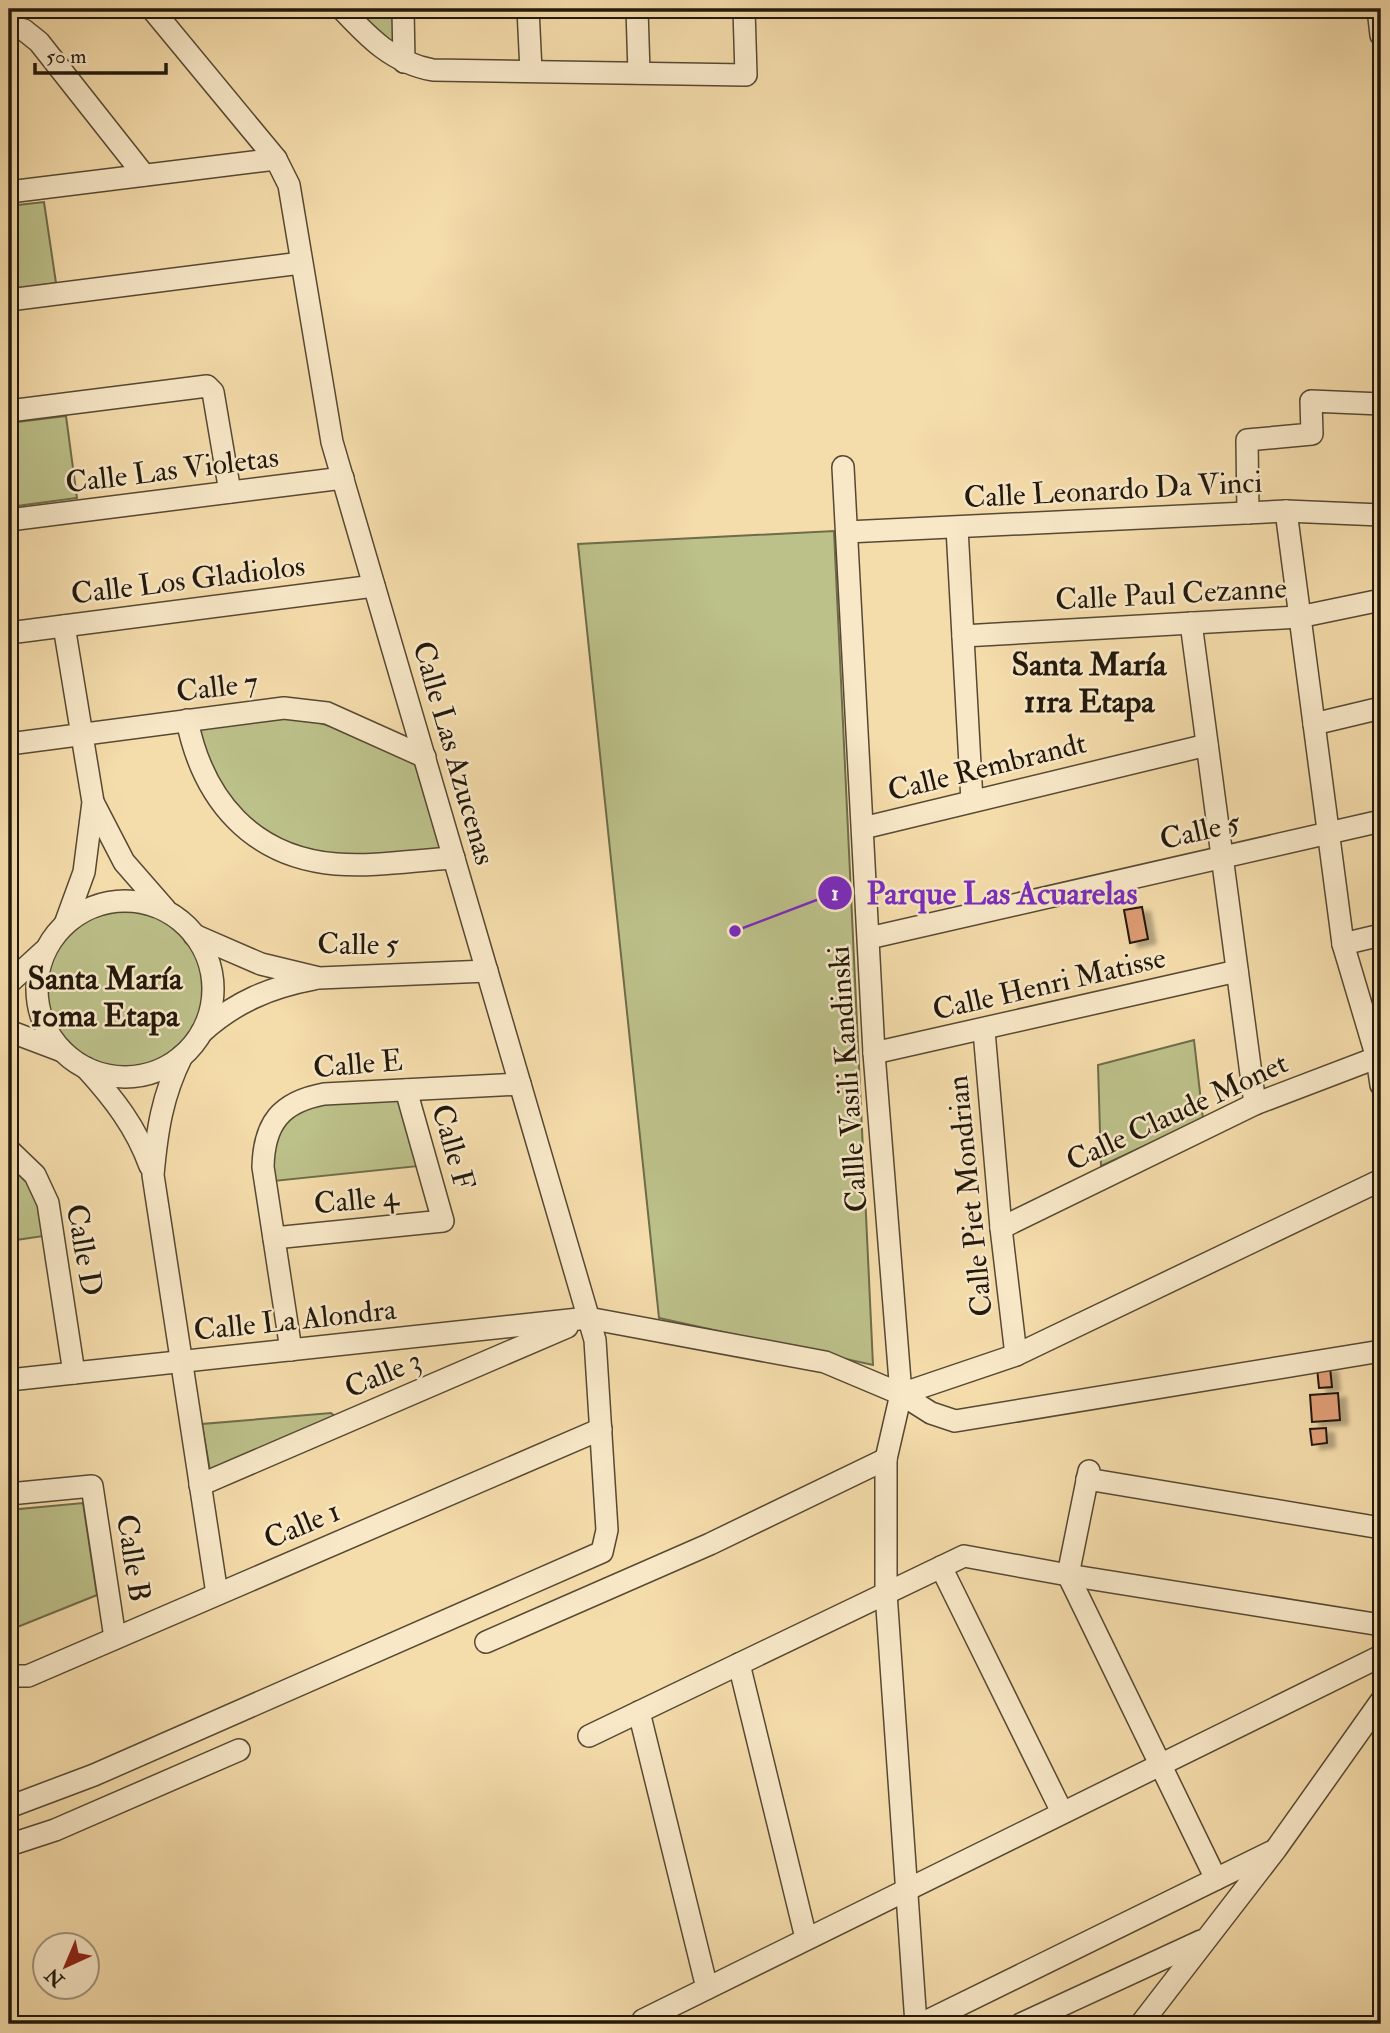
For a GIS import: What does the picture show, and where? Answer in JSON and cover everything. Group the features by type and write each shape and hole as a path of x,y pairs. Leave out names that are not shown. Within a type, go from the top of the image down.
{"street":[{"name":"Calle Las Azucenas","path":"9,1807 94,1775 602,1552 607,1530 595,1340 332,442 289,186 276,159 152,9"},
{"path":"342,9 387,52 404,62 433,70 746,75 744,9"},
{"path":"403,9 404,62"},
{"path":"528,9 531,71"},
{"path":"637,9 639,73"},
{"path":"1377,9 1381,35"},
{"path":"9,26 24,30 38,42 145,175"},
{"path":"9,192 276,159"},
{"path":"9,300 301,263"},
{"path":"9,411 206,386 213,392 230,492"},
{"path":"1248,513 1247,440 1312,434 1311,401 1381,404"},
{"name":"Callle Vasili Kandinski","path":"843,467 874,1053 901,1394 886,1459 886,1593 904,1889 918,2024"},
{"name":"Calle Las Violetas","path":"9,520 343,478"},
{"path":"1286,511 1343,944 1379,1057 1381,1085"},
{"name":"Calle Leonardo Da Vinci","path":"847,532 1286,511 1381,514"},
{"path":"957,528 972,801"},
{"name":"Calle Los Gladiolos","path":"9,633 374,586"},
{"name":"Calle Paul Cezanne","path":"963,636 1299,617 1381,600"},
{"path":"1191,623 1255,1104"},
{"path":"64,626 93,802 84,872 65,925"},
{"name":"Calle 7","path":"9,744 284,708 327,712 425,757"},
{"path":"1314,724 1381,708"},
{"path":"187,720 198,764 210,788 244,828 266,843 289,854 339,864 454,858"},
{"name":"Calle Rembrandt","path":"863,828 1207,745"},
{"path":"93,802 124,862 151,896 194,935 205,955 212,976 211,1006 201,1034"},
{"name":"Calle 5","path":"869,938 1381,821"},
{"path":"9,983 47,947 65,925 89,909 117,902 145,904 172,915"},
{"name":"Calle 5","path":"194,935 261,964 319,978 487,971"},
{"path":"1343,944 1381,935"},
{"path":"47,947 38,973 38,1001 46,1028 62,1051"},
{"name":"Calle Henri Matisse","path":"874,1053 984,1031 1237,971"},
{"path":"153,1175 157,1126 164,1097 182,1056 201,1034 235,1006 261,992 319,978"},
{"path":"9,1031 62,1051 86,1068 123,1110 141,1140 153,1175 217,1594"},
{"name":"Calle Piet Mondrian","path":"984,1031 1000,1228 1016,1355"},
{"path":"86,1068 114,1077 143,1075 157,1071 182,1056"},
{"name":"Calle Claude Monet","path":"1000,1228 1255,1104 1379,1057"},
{"name":"Calle E","path":"291,1350 263,1167 263,1146 270,1126 284,1109 303,1098 324,1094 520,1084"},
{"name":"Calle F","path":"406,1090 443,1221"},
{"name":"Calle D","path":"9,1150 35,1175 48,1203 74,1373"},
{"path":"901,1394 1016,1355 1381,1180"},
{"name":"Calle 4","path":"274,1238 443,1221"},
{"name":"Calle La Alondra","path":"9,1380 588,1318 825,1362 901,1394 916,1406 955,1421 1381,1351"},
{"name":"Calle 3","path":"201,1485 588,1318"},
{"path":"460,1332 471,1368"},
{"name":"Calle 1","path":"18,1674 115,1638 601,1429"},
{"path":"486,1642 710,1544 886,1459"},
{"path":"1216,1879 1069,1576 1088,1475 1381,1528"},
{"name":"Calle B","path":"9,1494 92,1486 115,1638"},
{"path":"589,1736 964,1556 1069,1576 1381,1625"},
{"path":"941,1567 1062,1812"},
{"path":"643,2020 1381,1656"},
{"path":"739,1664 806,1938"},
{"path":"1141,2024 1203,1940 1276,1849 1381,1701"},
{"path":"639,1712 707,1987"},
{"path":"9,1845 55,1830 239,1750"},
{"path":"918,2024 1276,1849"},
{"path":"1020,2024 1203,1940"}],"green space":[{"path":"355,9 394,9 394,48"},
{"path":"44,202 56,283 9,290 9,206"},
{"path":"66,416 77,498 9,507 9,423"},
{"path":"834,531 873,1365 659,1318 578,544"},
{"path":"291,718 339,729 415,764 441,850 382,854 327,853 302,848 277,838 254,822 232,799 214,774 197,728"},
{"path":"125,909 155,916 181,933 198,959 205,989 198,1019 181,1045 155,1062 125,1069 95,1062 69,1045 52,1019 45,989 52,959 69,933 95,916"},
{"path":"1194,1040 1203,1119 1101,1166 1098,1065"},
{"path":"401,1097 419,1166 274,1181 271,1153 279,1126 314,1102"},
{"path":"9,1158 34,1194 44,1236 9,1241"},
{"path":"331,1413 336,1417 210,1471 202,1424"},
{"path":"83,1503 97,1595 10,1630 9,1510"}],"building":[{"path":"1142,907 1148,939 1130,943 1124,910"},
{"path":"1330,1367 1332,1387 1319,1388 1317,1368"},
{"path":"1338,1393 1340,1420 1312,1422 1310,1395"},
{"path":"1326,1428 1327,1443 1312,1445 1310,1429"}],"place":[{"name":"Parque Las Acuarelas","path":"735,931"}],"district":[{"name":"Santa María 11ra Etapa","path":"1089,684"},
{"name":"Santa María 10ma Etapa","path":"105,998"}]}
